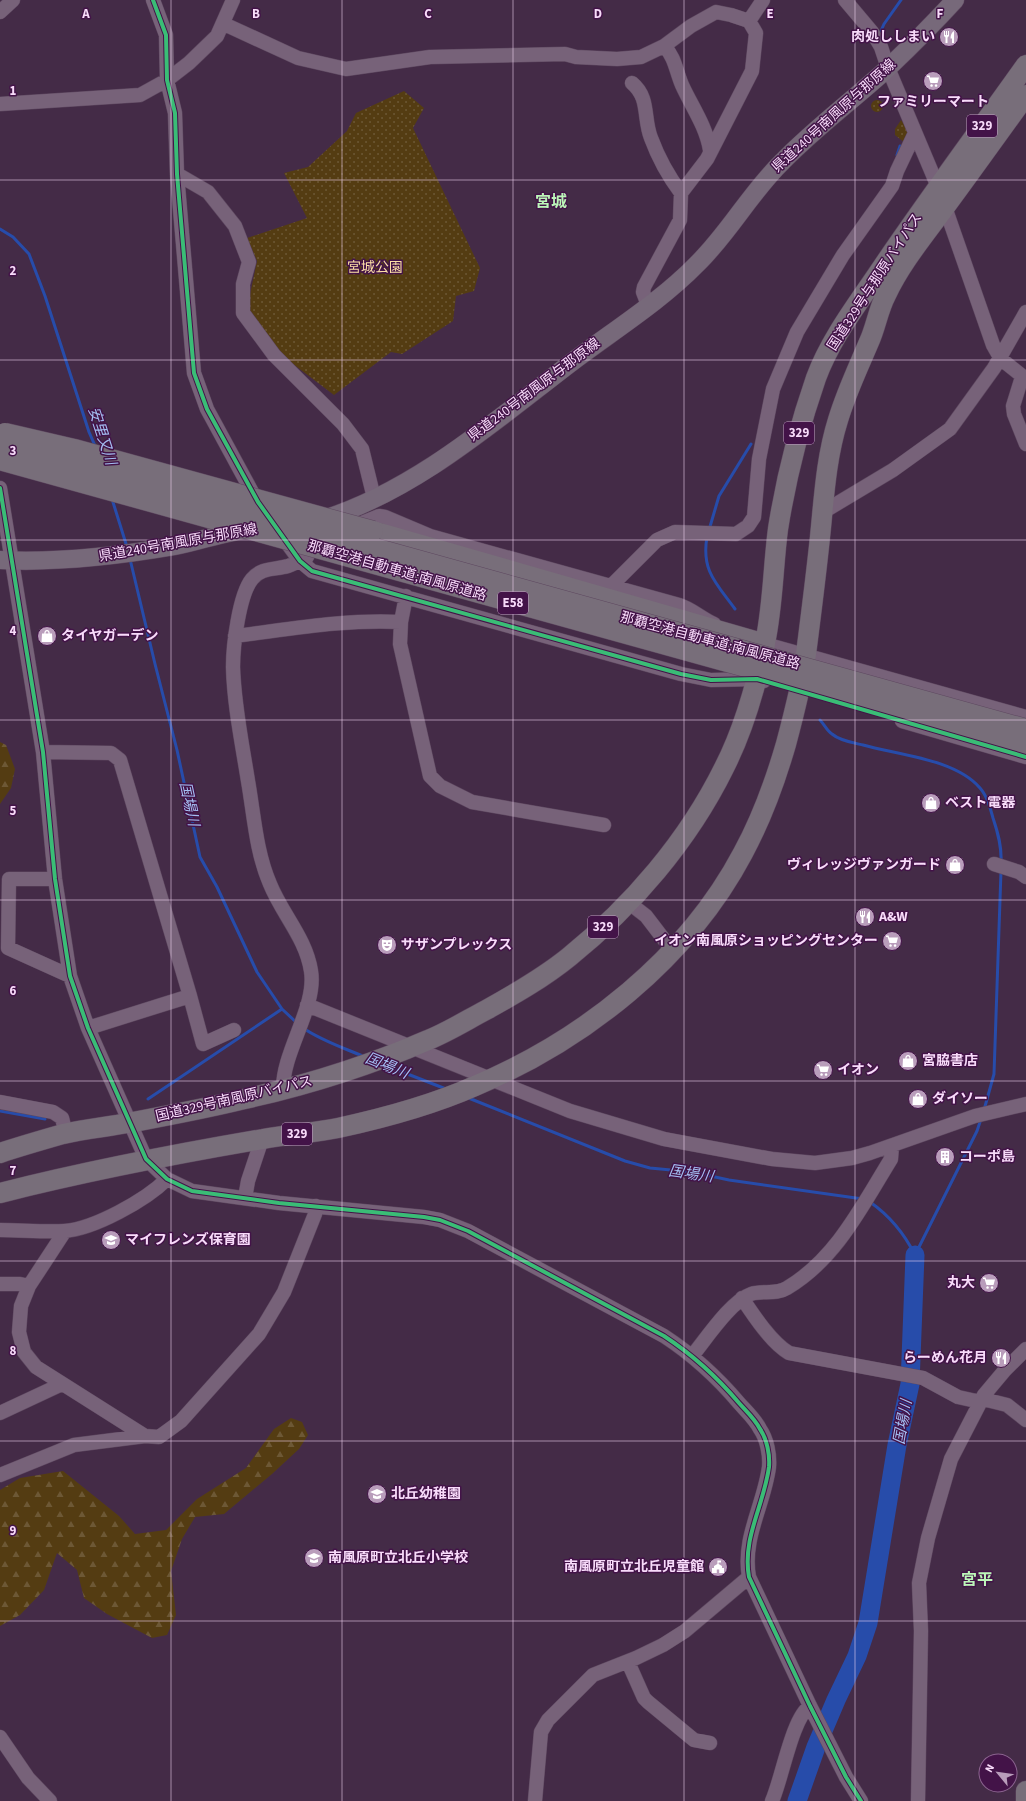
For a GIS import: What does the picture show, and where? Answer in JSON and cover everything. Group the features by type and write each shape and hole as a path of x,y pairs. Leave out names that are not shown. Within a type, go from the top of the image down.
{"highway":[{"name":"国道329号与那原バイパス","path":"757,642 770,618 778,530 794,450 816,378 834,340 938,187 1026,65"},
{"name":"国道329号与那原バイパス","path":"806,655 829,459 837,425 852,380 871,338 885,296 944,208 1026,95"},
{"path":"0,432 74,449 373,531 757,642"},
{"name":"那覇空港自動車道;南風原道路","path":"0,444 1026,729"},
{"name":"那覇空港自動車道;南風原道路","path":"0,460 1026,745"},
{"path":"0,474 372,573 757,679"},
{"name":"国道329号南風原バイパス","path":"0,1152 66,1134 129,1123 283,1090 358,1066 429,1040 525,988 568,958 608,923 670,853 700,811 723,771 736,743 757,679 757,642"},
{"name":"329","path":"0,1193 59,1178 146,1159 262,1139 338,1128 445,1098 472,1088 510,1071 549,1049 589,1022 641,981 672,950 704,913 731,875 766,804 773,785 800,691 806,655"},
{"path":"1026,1791 1026,1801"}],"main road":[{"name":"県道240号南風原与那原線","path":"5,560 63,560 148,551 245,530 314,523 347,511 415,476 474,436 648,305 698,264 749,198 788,155 888,68 955,0"}],"street":[{"path":"0,12 13,0"},
{"path":"153,0 166,35 166,80 175,113 177,174 194,373 211,416 258,502 300,561 312,570 681,674 711,680 757,679 1026,757"},
{"path":"0,104 140,95 166,80 189,63 217,36 224,24 233,0"},
{"path":"749,21 763,0"},
{"path":"845,0 872,32 881,47 888,68 938,187 986,328 1000,359 1024,378 1013,406 1014,414 1026,444"},
{"path":"224,24 298,58 346,69 430,57 565,54 576,57 617,59 641,57 664,46 691,26 716,12 731,14 749,21 756,33 752,71 707,158 681,193"},
{"path":"664,46 673,59 688,98 705,129 710,150"},
{"path":"632,83 639,89 643,97 650,137 664,165 681,193 680,220 644,287 643,292 648,305"},
{"path":"610,587 656,540 675,532 736,534 748,526 754,517 759,459 773,389 797,332 843,255 892,186 897,171 915,133"},
{"path":"177,174 208,192 235,226 249,262 243,284 243,313 274,355 343,424 362,449 374,498"},
{"path":"823,512 893,470 950,429 1000,359 1004,349 1026,312"},
{"path":"0,488 5,560 43,752 55,879 70,976 88,1028 146,1159 167,1179 192,1191 424,1217 440,1220 468,1230 664,1336 692,1356 736,1399 761,1429 766,1440 769,1453 769,1467 748,1544 747,1568 749,1577 812,1711 834,1754 861,1801"},
{"path":"283,1090 283,1075 305,1009 311,980 309,957 270,884 259,848 235,695 233,667 235,636 247,587 258,573 268,569 288,566 300,561 313,554 350,528 378,516 385,516 430,536 689,608 702,618 715,625 746,634 757,642 1026,717"},
{"path":"406,596 401,622 400,644 430,776 440,786 472,802 604,825"},
{"path":"235,636 332,623 371,620 401,622"},
{"path":"43,752 111,753 120,760 190,996 202,1044 234,1030"},
{"path":"996,864 1019,872 1026,877"},
{"path":"55,879 9,879 8,948 70,976"},
{"path":"628,902 646,916 672,950"},
{"path":"88,1028 190,996"},
{"path":"305,1009 410,1047 570,1111 664,1139 772,1159 801,1162 832,1161 858,1157 975,1116 1008,1107 1026,1104"},
{"path":"0,1102 53,1112 62,1118 66,1134"},
{"path":"245,1198 248,1181 262,1139"},
{"path":"692,1356 737,1301 757,1292 774,1292 786,1289 828,1255 846,1232 891,1159 892,1146"},
{"path":"0,1230 65,1231 86,1227 150,1194 167,1179"},
{"path":"1,1471 74,1446 145,1436 159,1436 181,1421 259,1334 284,1292 315,1214 316,1206"},
{"path":"65,1231 29,1286 21,1306 19,1332 24,1352 36,1367 145,1436"},
{"path":"0,1284 20,1284 29,1286"},
{"path":"742,1298 779,1346 789,1353 923,1378 958,1397 976,1401 983,1399 1007,1405 1026,1420"},
{"path":"918,1801 921,1631 920,1577 928,1538 951,1459 983,1399 1005,1370 1026,1349"},
{"path":"0,1413 62,1384"},
{"path":"535,1801 541,1732 543,1726 593,1674 628,1662 663,1645 685,1631 749,1577"},
{"path":"628,1662 644,1698 648,1702 694,1740 710,1743"},
{"path":"772,1801 792,1739 804,1710 812,1711"},
{"path":"0,1738 28,1778 50,1801"}],"green space":[{"name":"宮城公園","path":"404,91 424,108 413,128 480,268 474,291 456,296 453,321 402,354 391,352 334,395 289,361 271,343 251,316 248,304 257,261 247,238 307,218 284,173 308,167 347,131 356,113"},
{"path":"877,100 881,102 883,106 881,110 877,112 873,110 871,106 873,102"},
{"path":"901,120 908,130 905,143 895,135 895,129"},
{"path":"0,742 6,745 15,769 11,788 0,804"},
{"path":"291,1418 302,1422 308,1435 299,1449 272,1474 224,1514 195,1517 182,1539 171,1571 176,1615 167,1635 152,1638 107,1614 84,1598 77,1570 57,1553 44,1590 20,1615 0,1626 0,1490 20,1478 63,1471 119,1516 135,1534 166,1530 197,1499 246,1468 274,1429"}],"waterway":[{"path":"880,33 884,24 901,0"},
{"path":"897,155 900,146"},
{"name":"安里又川","path":"0,229 13,237 29,254 45,296 89,432 96,448"},
{"path":"709,530 719,496 751,444"},
{"name":"安里又川","path":"112,499 127,547"},
{"path":"707,537 706,559 708,568 717,584 735,609"},
{"name":"国場川","path":"130,559 177,750 200,857 217,887 257,972 282,1009 297,1023"},
{"path":"820,720 830,733 843,740 926,759 956,770 969,778 980,788 988,802 999,840 1001,863"},
{"path":"984,1110 994,1074 1001,871"},
{"path":"148,1099 282,1009"},
{"name":"国場川","path":"303,1028 325,1041 365,1057"},
{"name":"国場川","path":"387,1066 446,1089"},
{"name":"国場川","path":"466,1097 625,1161 650,1168 692,1172 729,1180 863,1199"},
{"path":"0,1111 45,1119"},
{"path":"915,1255 977,1131 981,1119"},
{"name":"国場川","path":"870,1202 884,1213 896,1226 906,1239 915,1255"},
{"name":"国場川","path":"797,1801 816,1747 857,1656 868,1623 897,1445 910,1384 915,1255"}],"cycle path":[{"path":"153,0 166,35 167,80 175,113 177,174 194,373 207,409 258,502 300,561 312,571 681,674 711,680 757,679 1026,757"},
{"path":"0,488 43,752 55,879 70,976 88,1028 146,1159 167,1179 192,1191 279,1203 424,1217 440,1220 468,1231 664,1336 704,1367 722,1384 750,1415 758,1425 766,1442 769,1467 748,1549 749,1577 810,1706 846,1777 861,1801"}],"place":[{"name":"肉処ししまい","path":"949,37"},
{"name":"ファミリーマート","path":"933,81"},
{"name":"タイヤガーデン","path":"47,636"},
{"name":"ベスト電器","path":"931,803"},
{"name":"ヴィレッジヴァンガード","path":"955,865"},
{"name":"A&W","path":"865,917"},
{"name":"イオン南風原ショッピングセンター","path":"892,941"},
{"name":"サザンプレックス","path":"387,945"},
{"name":"宮脇書店","path":"908,1061"},
{"name":"イオン","path":"823,1070"},
{"name":"ダイソー","path":"918,1099"},
{"name":"コーポ島","path":"945,1157"},
{"name":"マイフレンズ保育園","path":"111,1240"},
{"name":"丸大","path":"989,1283"},
{"name":"らーめん花月","path":"1001,1358"},
{"name":"北丘幼稚園","path":"377,1494"},
{"name":"南風原町立北丘小学校","path":"314,1558"},
{"name":"南風原町立北丘児童館","path":"718,1567"}],"district":[{"name":"宮城","path":"551,202"},
{"name":"宮平","path":"977,1580"}]}
